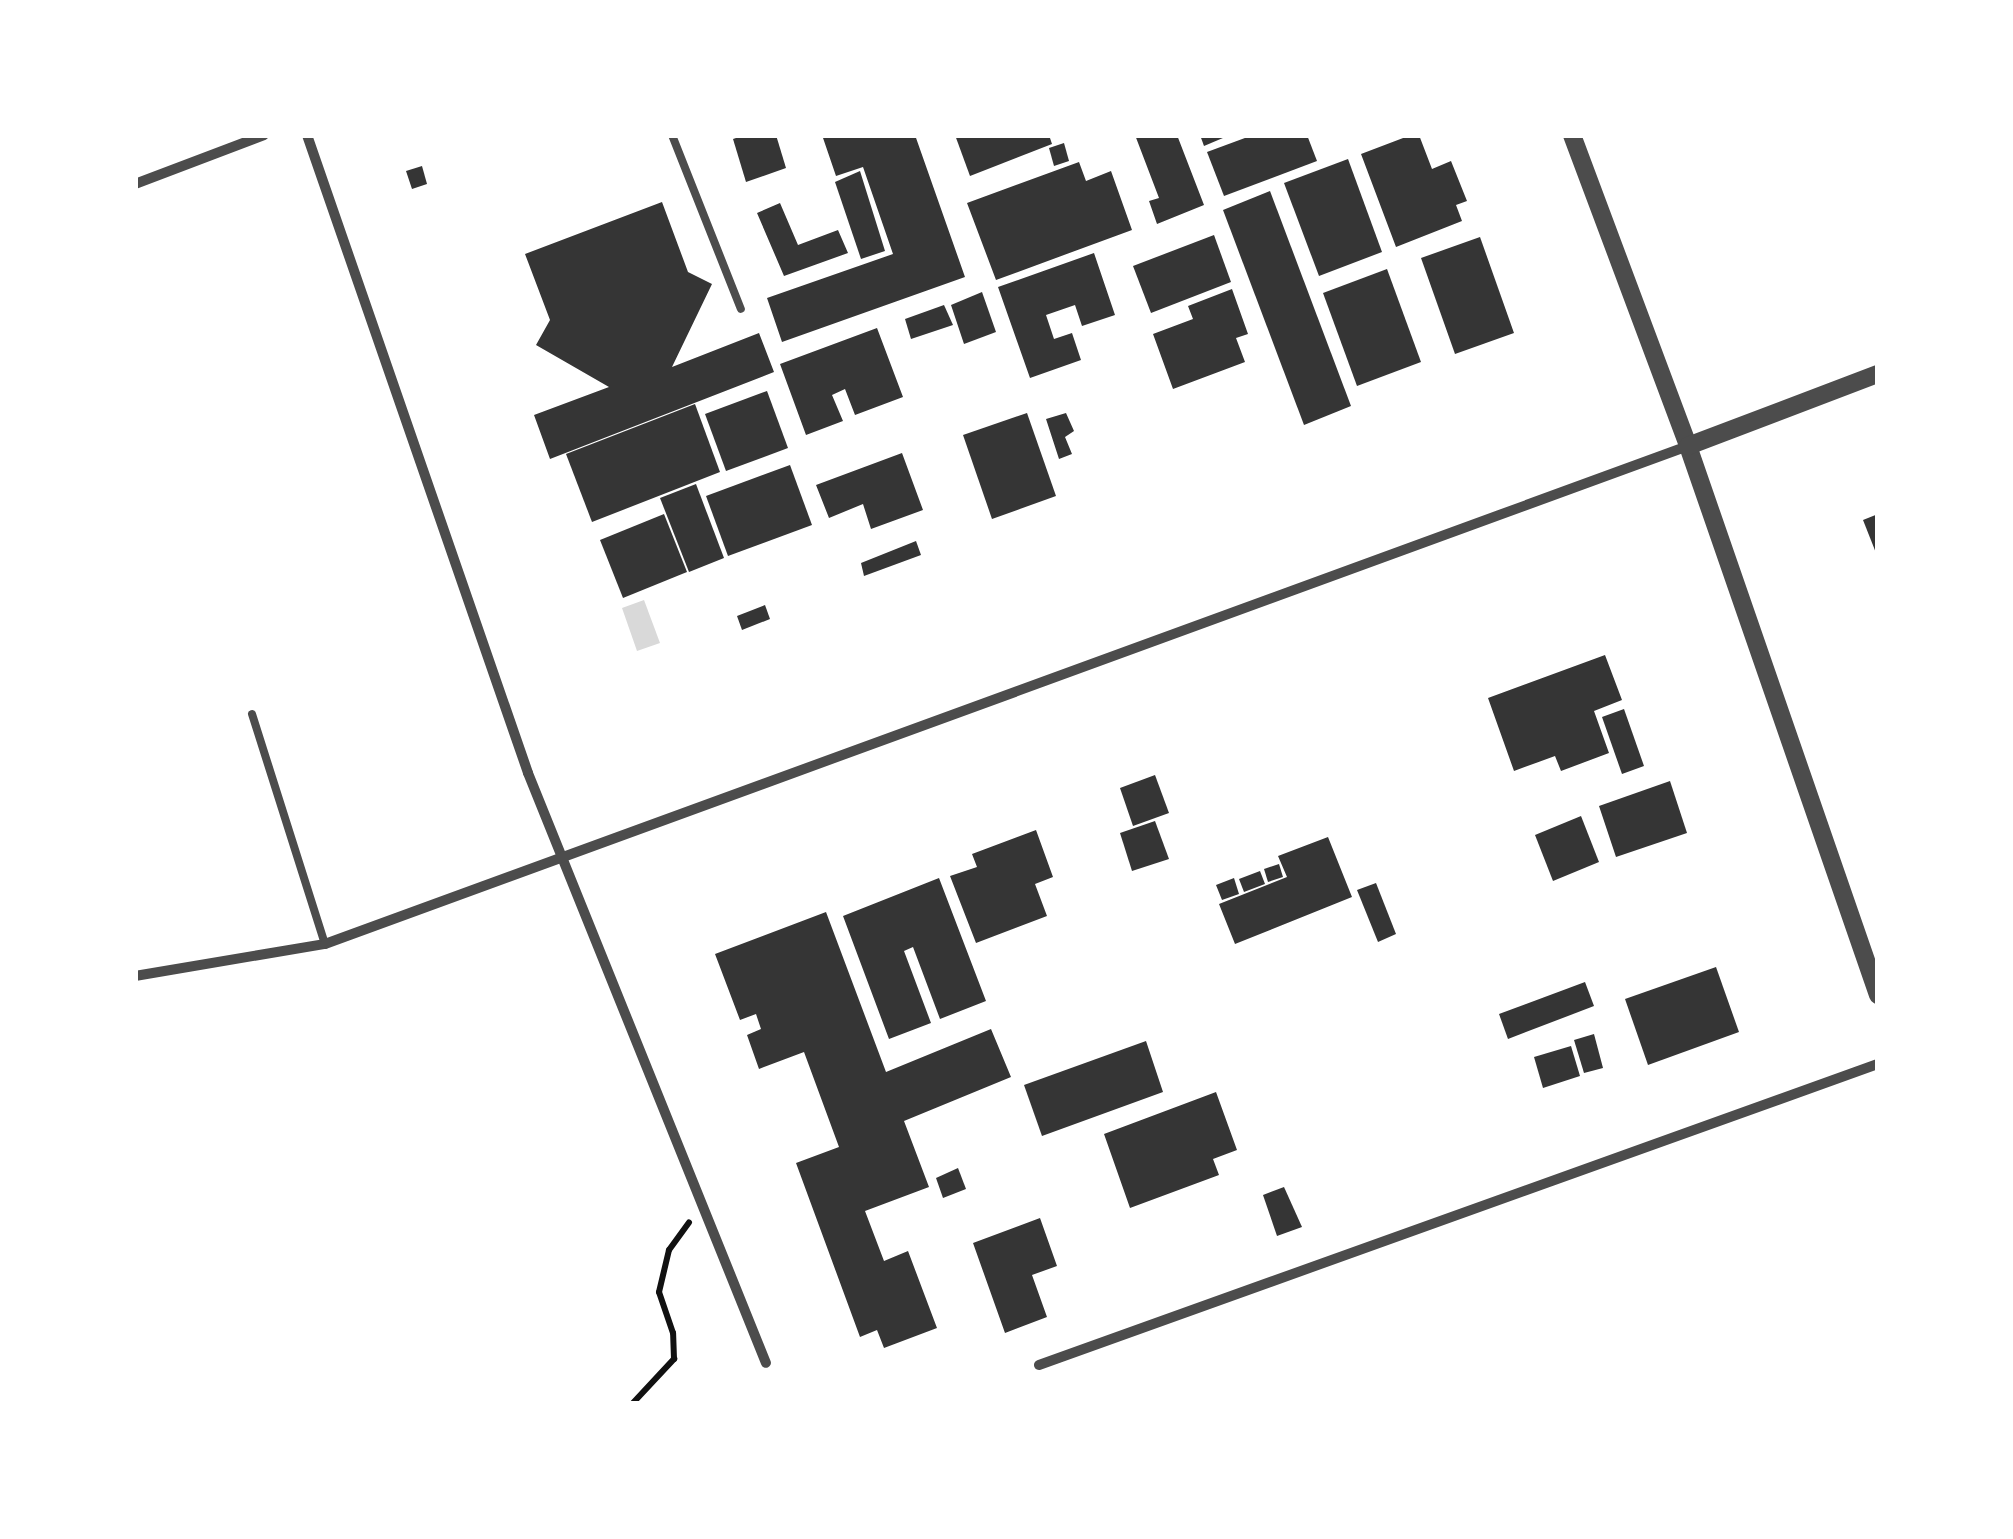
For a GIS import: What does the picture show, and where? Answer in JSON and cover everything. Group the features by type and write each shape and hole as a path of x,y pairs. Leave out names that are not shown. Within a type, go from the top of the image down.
{"street":[{"path":"135,184 264,135"},
{"path":"307,135 528,773 766,1364"},
{"path":"1572,135 1688,446 1878,995"},
{"path":"135,976 325,944 564,860 1878,374"},
{"path":"1039,1365 1878,1064"}],"lane":[{"path":"672,135 740,310"},
{"path":"252,714 325,944"}],"path":[{"path":"632,1404 674,1360 673,1333 659,1292 669,1250 702,1205"}],"shaded area":[{"path":"644,600 660,643 637,651 622,608"}],"building":[{"path":"776,135 786,168 746,182 733,139"},
{"path":"822,135 915,135 965,277 782,342 767,298 893,254 863,167 836,176"},
{"path":"955,135 1049,135 1052,144 970,176"},
{"path":"1135,135 1177,135 1204,205 1157,224 1149,201 1159,198"},
{"path":"1200,135 1230,135 1204,146"},
{"path":"1253,135 1307,135 1317,161 1224,196 1207,152"},
{"path":"1419,135 1432,169 1451,161 1467,201 1456,205 1462,221 1396,247 1361,154"},
{"path":"1064,143 1069,161 1054,166 1049,148"},
{"path":"1348,159 1382,252 1319,276 1284,183"},
{"path":"1079,162 1086,181 1111,171 1132,230 996,280 967,203"},
{"path":"422,166 427,184 412,189 406,171"},
{"path":"860,171 885,251 861,259 835,182"},
{"path":"1270,191 1351,406 1304,425 1223,210"},
{"path":"662,202 688,272 712,284 672,367 759,333 774,372 550,459 534,415 609,387 536,345 550,320 525,254"},
{"path":"780,203 798,245 838,230 848,253 784,276 757,213"},
{"path":"1214,235 1231,282 1151,313 1133,266"},
{"path":"1480,237 1514,333 1455,354 1421,258"},
{"path":"1094,253 1115,315 1082,326 1075,305 1046,315 1054,339 1072,333 1081,360 1030,378 998,287"},
{"path":"1387,269 1421,362 1357,386 1323,293"},
{"path":"1232,289 1248,334 1236,338 1245,362 1173,389 1153,334 1193,319 1188,306"},
{"path":"982,292 996,332 964,344 951,305"},
{"path":"944,305 953,325 911,339 905,319"},
{"path":"877,328 903,397 855,415 845,389 832,395 843,421 806,435 780,364"},
{"path":"767,391 788,448 726,471 705,414"},
{"path":"695,404 720,472 592,522 566,454"},
{"path":"1027,413 1056,496 992,519 963,435"},
{"path":"1066,413 1074,431 1065,437 1072,454 1059,459 1046,419"},
{"path":"902,453 923,510 871,529 863,504 829,518 816,485"},
{"path":"790,465 812,525 728,556 706,496"},
{"path":"696,484 724,558 689,572 660,498"},
{"path":"664,514 687,572 623,598 600,540"},
{"path":"1878,514 1878,558 1863,520"},
{"path":"916,541 921,555 864,576 861,563"},
{"path":"765,605 770,619 742,630 737,616"},
{"path":"1605,655 1622,700 1594,711 1609,753 1561,771 1555,756 1514,771 1488,698"},
{"path":"1624,709 1644,766 1622,774 1602,717"},
{"path":"1155,775 1169,813 1133,826 1120,788"},
{"path":"1670,781 1687,833 1616,857 1599,806"},
{"path":"1581,816 1599,862 1553,881 1535,835"},
{"path":"1155,821 1169,859 1132,871 1120,833"},
{"path":"1036,830 1053,877 1035,884 1047,916 976,943 950,876 977,867 972,854"},
{"path":"1328,837 1352,897 1235,944 1219,904 1287,877 1278,856"},
{"path":"1279,864 1283,877 1268,882 1264,869"},
{"path":"1260,871 1265,884 1244,892 1239,879"},
{"path":"939,878 986,1001 940,1019 913,947 904,951 931,1023 889,1039 843,916"},
{"path":"1234,878 1239,894 1222,900 1216,885"},
{"path":"1376,883 1396,934 1378,942 1357,890"},
{"path":"826,912 886,1072 991,1029 1011,1077 904,1121 929,1187 865,1211 884,1261 908,1251 937,1328 884,1348 877,1330 860,1337 796,1163 839,1147 804,1052 759,1069 747,1035 761,1029 756,1014 740,1020 715,954"},
{"path":"1716,967 1739,1032 1648,1065 1625,999"},
{"path":"1585,982 1594,1006 1508,1039 1499,1014"},
{"path":"1594,1034 1603,1068 1584,1073 1574,1040"},
{"path":"1146,1041 1163,1092 1042,1136 1024,1085"},
{"path":"1571,1046 1580,1076 1543,1088 1534,1057"},
{"path":"1216,1092 1237,1150 1213,1159 1219,1175 1130,1208 1104,1134"},
{"path":"958,1168 966,1189 943,1198 936,1178"},
{"path":"1284,1187 1302,1227 1277,1236 1263,1195"},
{"path":"1040,1218 1057,1266 1032,1275 1047,1317 1005,1333 973,1243"}]}
